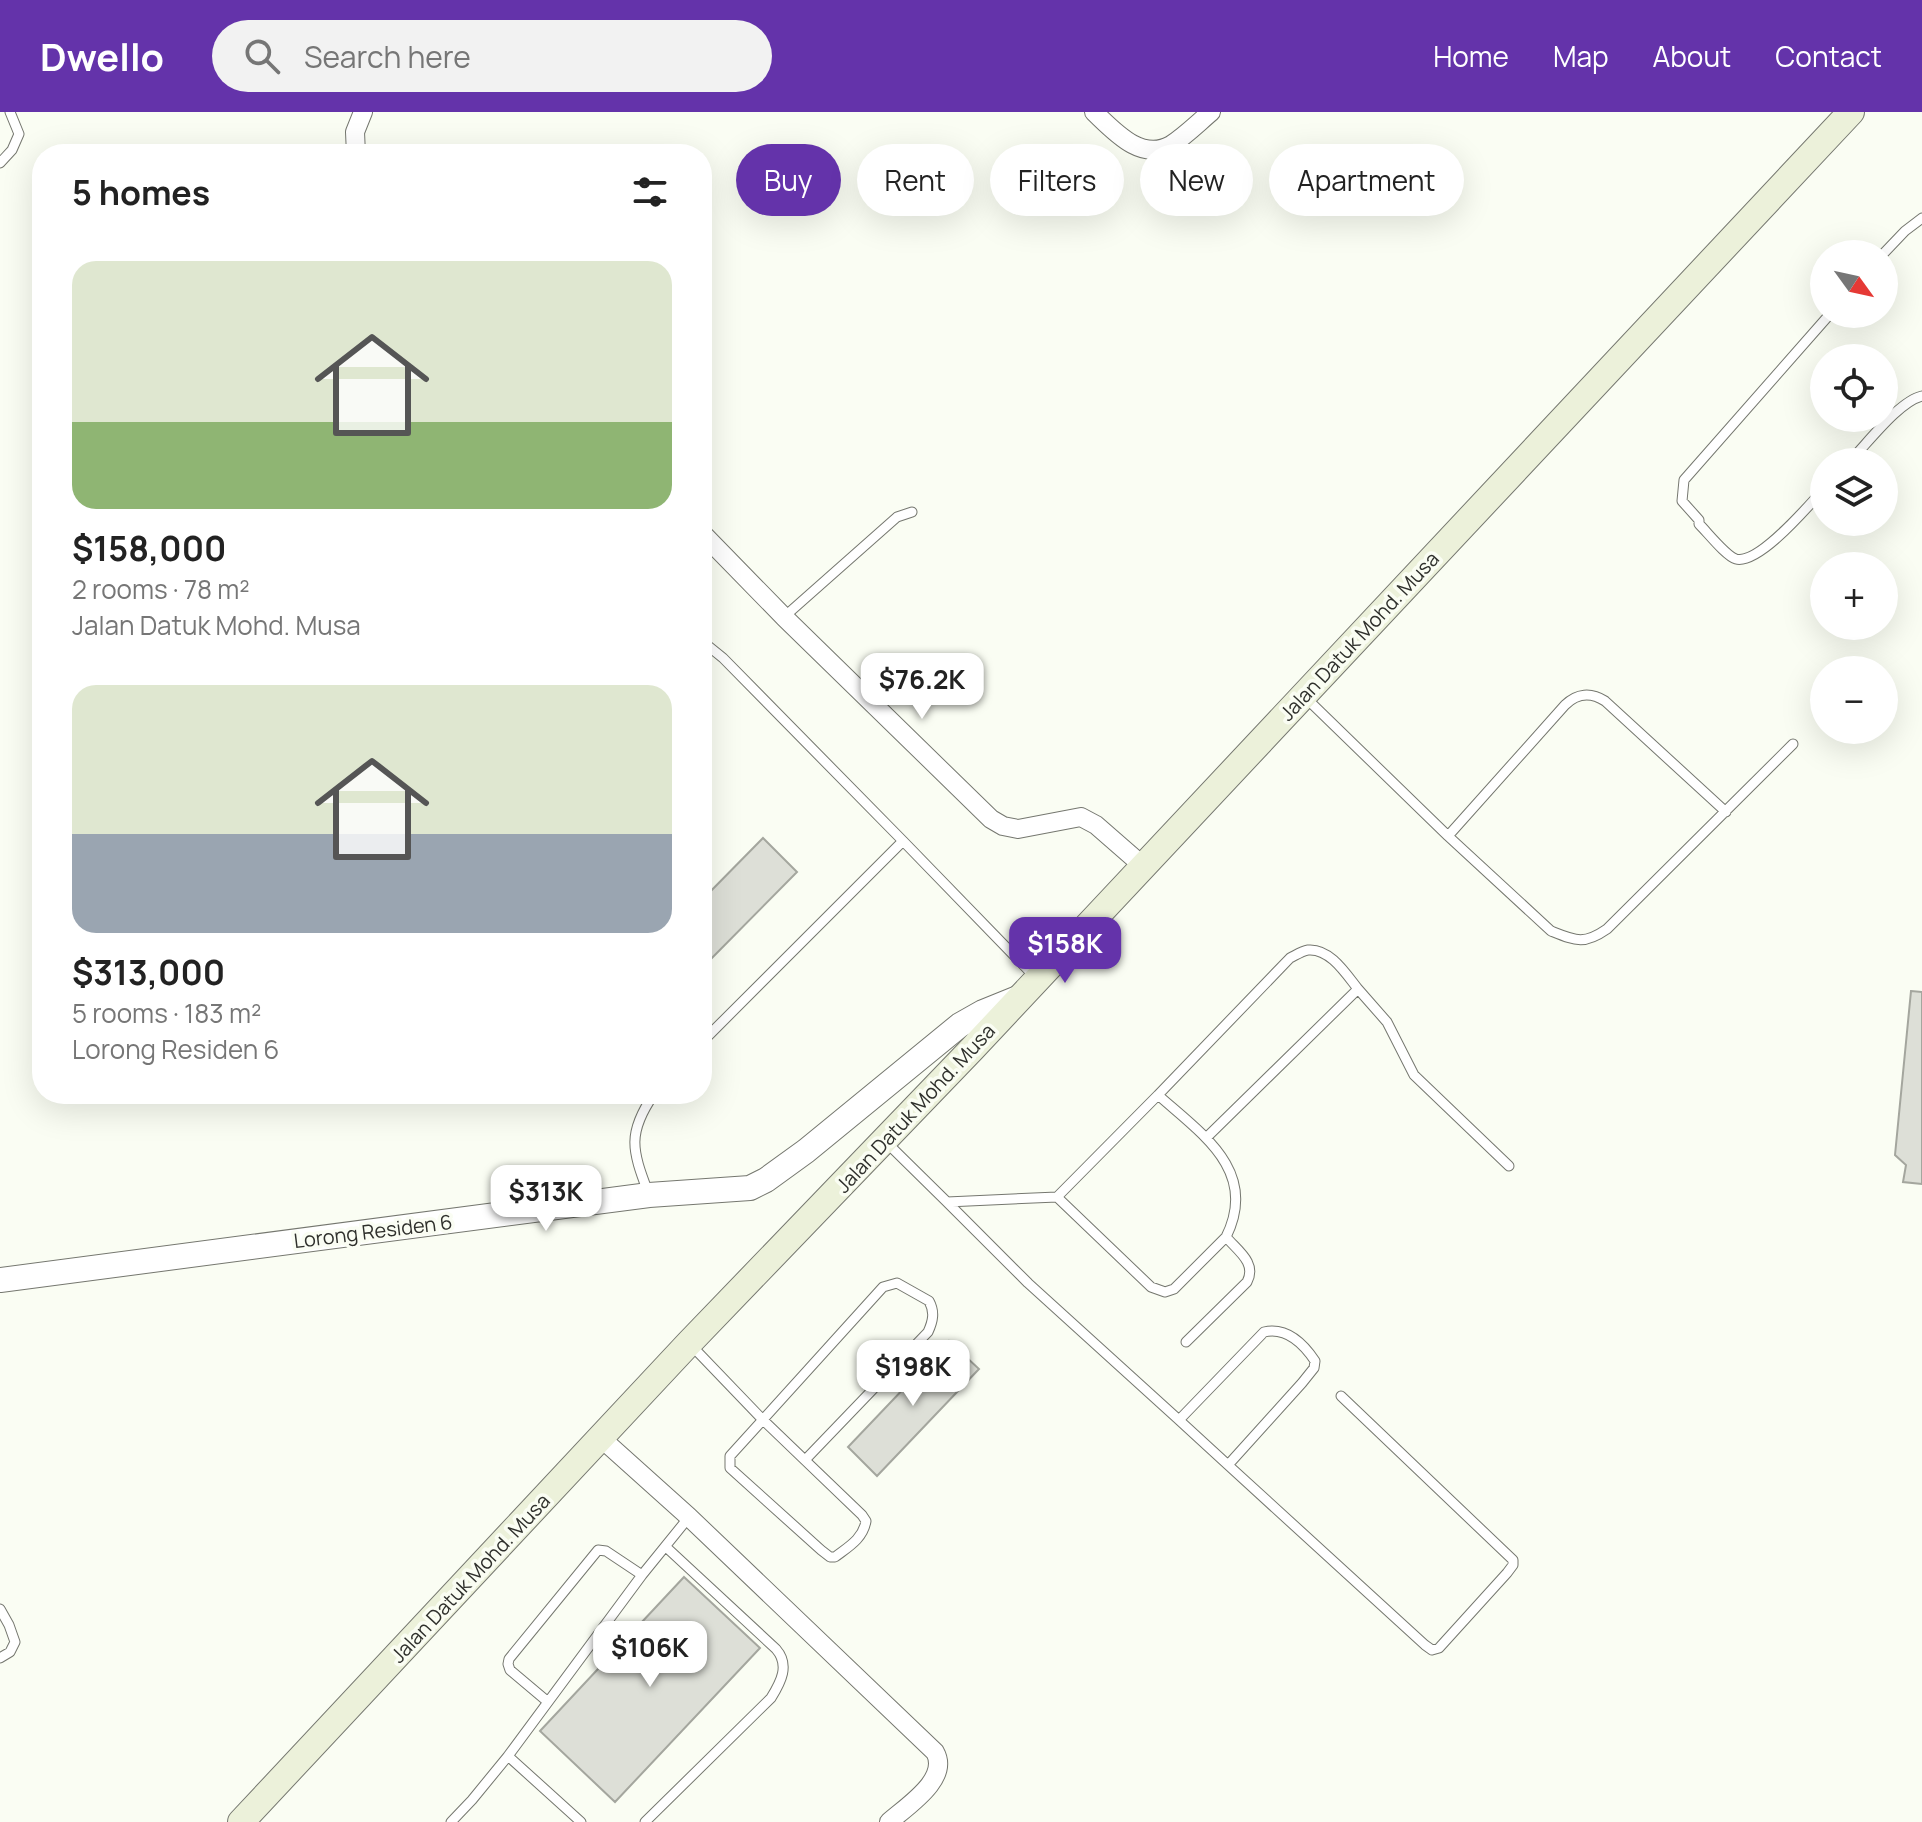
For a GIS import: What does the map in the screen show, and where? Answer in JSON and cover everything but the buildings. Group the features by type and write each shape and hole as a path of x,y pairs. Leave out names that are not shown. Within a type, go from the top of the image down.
{"main road":[{"name":"Jalan Datuk Mohd. Musa","path":"241,1822 1851,112"}],"street":[{"path":"356,144 355,132 363,112"},
{"path":"1094,112 1127,141 1142,149 1155,150 1170,146 1211,112"},
{"path":"712,543 991,819 1018,829 1081,817 1096,825 1143,866"},
{"name":"Lorong Residen 6","path":"0,1280 649,1195 750,1188 806,1151 960,1025 1028,988"},
{"path":"601,1438 689,1517 935,1752 939,1759 938,1768 931,1784 889,1822"}],"lane":[{"path":"0,163 12,150 19,134 10,112"},
{"path":"1896,240 1922,218"},
{"path":"1810,504 1760,552 1741,560 1733,559 1699,524 1682,501 1684,480 1818,328"},
{"path":"1863,448 1905,404 1922,396"},
{"path":"784,617 897,517 912,512"},
{"path":"712,649 903,841 1028,988"},
{"path":"1304,695 1448,836 1551,931 1571,939 1593,939 1607,929 1793,744"},
{"path":"1448,836 1565,705 1581,695 1594,695 1605,701 1726,812"},
{"path":"712,1032 903,841"},
{"path":"947,1202 1057,1197 1290,958 1312,950 1333,959 1387,1022 1414,1075 1509,1166"},
{"path":"1206,1138 1358,989"},
{"path":"1057,1197 1132,1271 1159,1291 1174,1289 1226,1237 1236,1208 1234,1180 1221,1154 1158,1095"},
{"path":"648,1104 637,1123 634,1141 636,1160 649,1195"},
{"path":"885,1141 1028,1283 1425,1645 1432,1650 1439,1648 1507,1573 1513,1560 1341,1396"},
{"path":"1186,1342 1251,1275 1247,1259 1226,1237"},
{"path":"689,1343 762,1419 862,1515 866,1521 865,1529 835,1557 821,1550 730,1468 730,1456 762,1419 883,1287 897,1283 929,1301 933,1321 928,1332 806,1459"},
{"path":"1179,1420 1264,1332 1283,1331 1308,1351 1315,1361 1314,1368 1228,1465"},
{"path":"451,1822 508,1756 642,1575 689,1517"},
{"path":"645,1822 771,1698 782,1679 784,1664 776,1649 666,1547"},
{"path":"548,1702 510,1670 509,1659 598,1550 606,1551 642,1575"},
{"path":"0,1609 15,1642 10,1652 0,1658"},
{"path":"508,1756 581,1822"}]}
